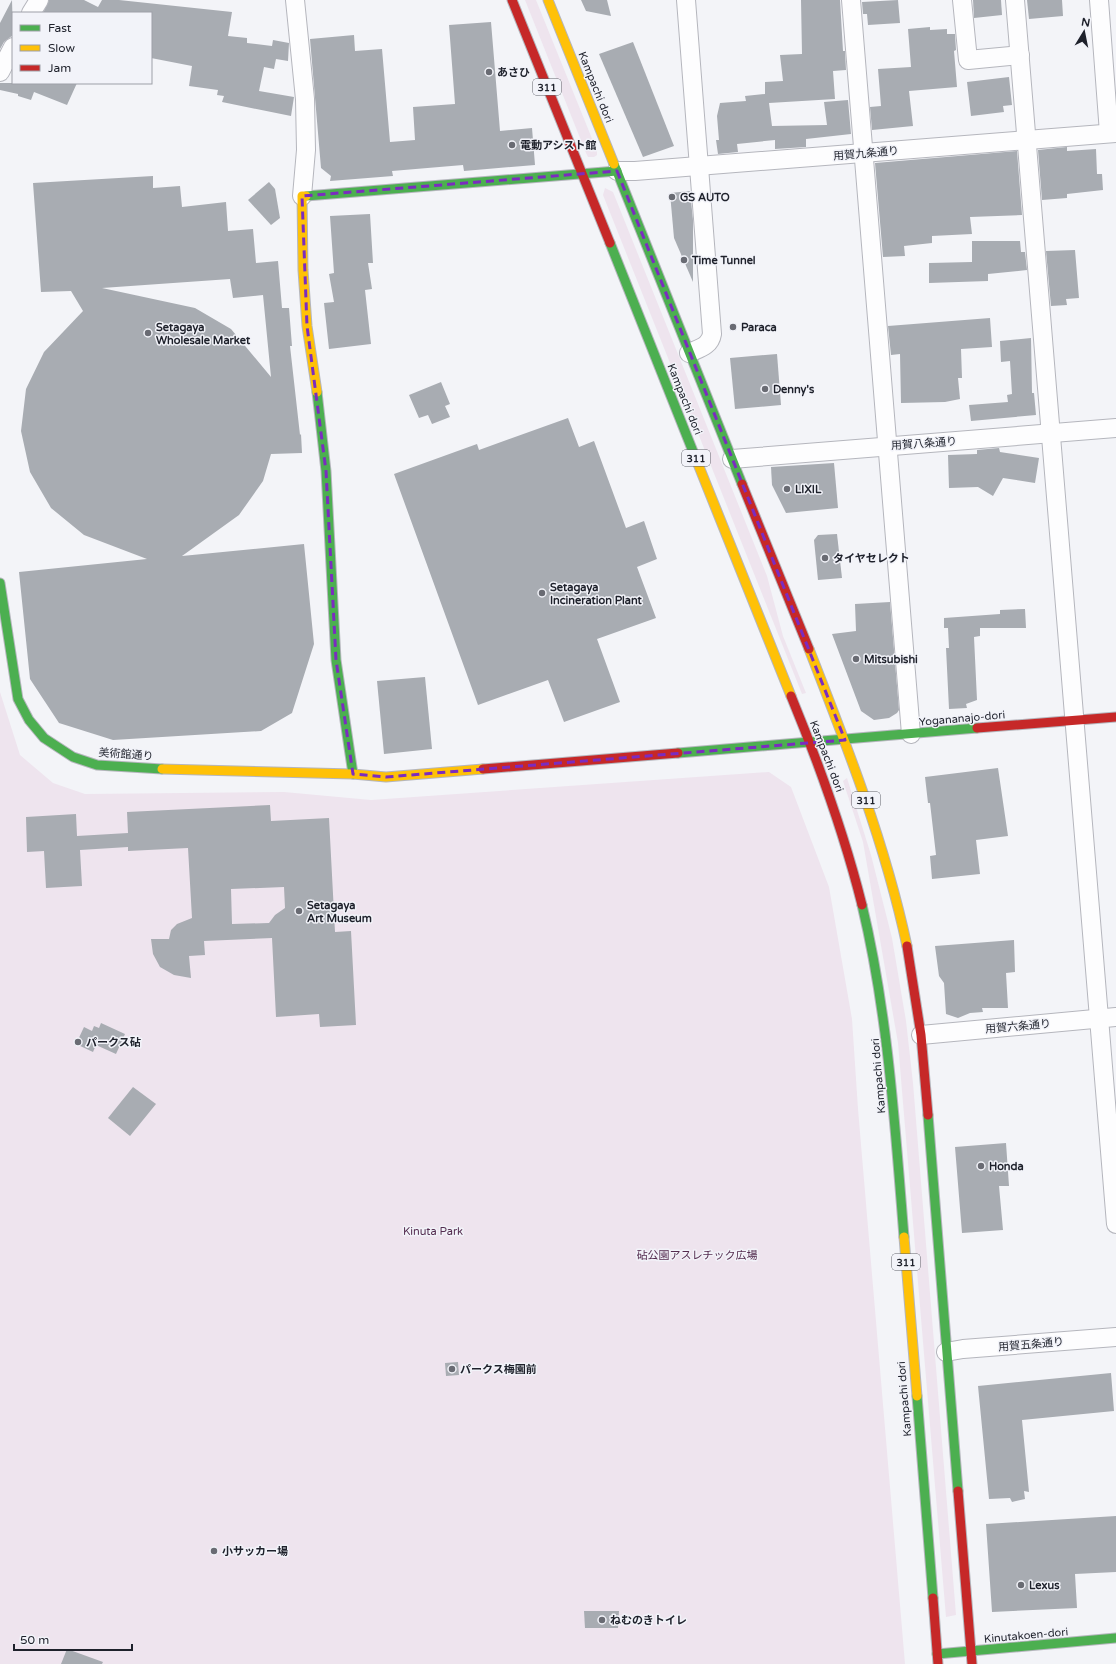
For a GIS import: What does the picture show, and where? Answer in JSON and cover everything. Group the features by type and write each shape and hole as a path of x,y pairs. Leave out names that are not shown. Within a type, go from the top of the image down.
{"main road":[{"name":"Kampachi dori","path":"512,0 810,743 837,816 854,873 872,948 881,1000 901,1199 938,1664"},
{"name":"Kampachi dori","path":"548,0 845,740 878,835 899,909 912,972 921,1035 935,1192 946,1352 972,1664"},
{"path":"353,774 344,723 337,667 326,471 321,417 307,326 303,270 302,196 617,172"},
{"name":"美術館通り","path":"0,583 18,699 29,720 44,738 73,757 97,765 174,770 394,776 810,743"},
{"name":"Yogananajo-dori","path":"810,743 1116,717"},
{"name":"Kinutakoen-dori","path":"937,1654 1116,1638"}],"street":[{"path":"32,12 39,0"},
{"path":"295,0 305,99 306,150 302,196"},
{"path":"686,0 712,334 711,341 705,346 689,353"},
{"path":"851,0 911,734"},
{"path":"962,0 968,60 1020,55"},
{"path":"1015,0 1052,433 1074,721 1108,1018 1116,1224"},
{"path":"1099,0 1112,133"},
{"path":"0,72 12,49"},
{"name":"用賀九条通り","path":"617,172 1112,133"},
{"name":"用賀八条通り","path":"732,459 1116,428"},
{"name":"用賀六条通り","path":"921,1035 1108,1018"},
{"name":"用賀五条通り","path":"946,1352 963,1349 1116,1337"}],"highlighted area":[{"path":"617,171 845,740 386,777 353,774 336,660 326,471 307,326 302,196"}],"green space":[{"path":"525,0 536,0 597,151 597,155 594,157 588,157 586,153"},
{"path":"605,188 613,192 767,576 783,636 806,693 802,694 603,195"},
{"name":"Kinuta Park","path":"0,692 20,755 53,783 85,794 284,792 371,800 769,772 791,787 829,887 852,1019 858,1109 905,1664 0,1664"},
{"path":"847,778 871,855 892,938 906,1021 913,1083 956,1615 946,1617 898,1043 863,842 843,781"}],"building":[{"path":"12,0 12,36 4,42 0,49 0,23"},
{"path":"49,0 84,0 98,7 102,0 119,0 232,12 228,36 247,38 247,43 272,46 273,40 289,43 288,61 276,59 274,69 264,67 259,91 294,97 291,116 222,102 224,96 217,95 218,90 189,86 192,66 152,58 152,12 43,12"},
{"path":"581,0 607,0 611,16 586,11"},
{"path":"801,0 840,0 843,51 845,51 846,70 833,71 835,99 769,103 772,126 827,125 824,102 848,100 851,134 806,139 806,147 775,149 775,140 737,144 738,152 718,154 716,140 719,140 717,116 720,103 746,101 745,96 765,94 765,82 783,81 780,55 802,54"},
{"path":"898,0 900,23 868,25 867,14 863,14 862,2"},
{"path":"973,0 1001,0 1002,15 974,18"},
{"path":"1027,0 1062,0 1063,16 1029,19"},
{"path":"491,22 500,131 532,128 535,165 464,171 463,165 392,171 393,176 330,181 331,176 321,168 310,39 354,35 355,51 382,49 390,142 415,140 413,107 455,104 449,25"},
{"path":"930,27 930,30 947,29 947,34 955,34 956,50 954,51 957,87 909,91 913,126 872,130 870,107 881,106 878,69 911,67 908,29"},
{"path":"633,42 674,146 643,157 599,54"},
{"path":"1009,77 1012,105 1003,106 1004,112 971,116 967,82"},
{"path":"0,83 77,84 67,105 34,92 31,100 18,96 18,94 0,90"},
{"path":"1067,147 1067,151 1096,149 1097,174 1102,174 1103,190 1067,194 1067,198 1042,200 1038,150"},
{"path":"1017,151 1022,215 970,217 972,234 932,236 932,243 904,246 905,256 883,257 875,163"},
{"name":"Setagaya Wholesale Market","path":"153,176 153,188 180,186 182,207 226,202 228,231 253,229 256,263 278,261 282,308 289,308 292,346 290,346 302,453 271,454 263,481 239,515 182,556 304,544 314,644 292,713 261,731 113,740 59,723 30,679 19,572 147,559 84,535 51,508 30,472 21,431 26,389 44,352 83,311 71,291 41,292 33,183","holes":["230,279 233,298 263,295 271,377 231,329 195,308 102,288"]},
{"path":"269,182 275,189 280,218 271,225 248,200"},
{"path":"690,191 693,220 693,282 674,238 670,193"},
{"path":"370,214 373,263 368,263 372,289 365,290 371,344 329,349 324,303 334,302 329,274 334,273 330,216"},
{"path":"972,241 1020,241 1021,252 1025,252 1027,270 988,274 988,281 929,283 929,263 972,262"},
{"path":"1075,250 1079,298 1066,299 1067,305 1051,306 1046,251"},
{"path":"990,318 992,347 961,349 962,378 958,378 960,399 945,402 901,403 900,354 891,355 888,326"},
{"path":"1031,338 1032,393 1034,393 1036,415 971,421 969,405 1008,402 1007,395 1012,394 1010,361 1001,362 1000,341"},
{"path":"777,354 781,405 735,409 730,358"},
{"path":"441,382 450,404 445,406 450,417 432,424 428,415 419,418 409,395"},
{"name":"Setagaya Incineration Plant","path":"568,418 579,447 594,441 626,528 644,521 657,559 637,567 656,618 597,639 620,702 564,722 548,680 478,705 394,474 477,444 479,450"},
{"path":"999,448 1000,452 1039,458 1035,483 1003,478 993,496 978,487 949,488 948,455 977,454 977,450"},
{"path":"834,463 838,508 786,513 772,485 771,467"},
{"path":"837,534 842,578 818,580 814,540 818,535"},
{"path":"890,602 899,710 889,718 874,720 861,711 832,634 856,631 855,604"},
{"path":"1025,609 1026,628 980,628 980,636 974,637 977,700 966,704 967,708 949,709 946,648 949,648 948,628 944,628 944,618 1000,614 1000,610"},
{"path":"425,677 432,749 384,754 377,681"},
{"path":"998,768 1008,836 976,840 980,874 932,879 930,856 936,855 930,803 928,803 925,777"},
{"path":"270,805 271,821 329,818 335,932 351,931 356,1025 320,1027 319,1014 276,1017 272,938 204,941 205,955 189,956 191,978 174,975 160,967 153,954 151,939 169,939 171,930 177,924 192,918 188,848 128,851 128,847 80,850 82,886 46,888 44,851 27,852 26,817 76,814 77,836 128,833 127,812","holes":["284,887 285,908 275,915 269,923 232,924 231,889"]},
{"path":"1014,940 1015,972 1006,973 1008,1008 982,1008 983,1012 970,1013 958,1018 946,1014 944,983 939,976 935,946"},
{"path":"101,1023 125,1034 116,1054 96,1045 93,1052 76,1044 84,1027 92,1031 94,1026 99,1028"},
{"path":"133,1087 156,1104 130,1136 108,1118"},
{"path":"1006,1143 1009,1186 999,1186 1003,1230 962,1233 955,1147"},
{"name":"パークス梅園前","path":"458,1362 459,1375 446,1376 445,1363"},
{"path":"1111,1373 1114,1411 1022,1420 1029,1492 1024,1491 1025,1499 1012,1502 1010,1498 989,1499 978,1386"},
{"path":"1116,1516 1116,1572 1075,1574 1077,1608 992,1612 986,1524"},
{"name":"ねむのきトイレ","path":"584,1611 619,1611 618,1628 585,1628"},
{"path":"67,1649 103,1662 102,1664 61,1664"}],"traffic: fast":[{"path":"614,164 742,484"},
{"path":"306,196 617,171"},
{"path":"610,243 696,459"},
{"path":"317,392 326,471 336,660 353,774"},
{"path":"0,583 18,699 29,720 44,738 73,757 97,765 162,769"},
{"path":"678,753 977,728"},
{"path":"862,905 871,946 884,1028 894,1112 904,1237"},
{"path":"928,1115 958,1491"},
{"path":"917,1396 933,1598"},
{"path":"937,1654 1116,1638"}],"traffic: slow":[{"path":"548,0 614,164"},
{"path":"306,196 302,196 303,270 307,326 317,392"},
{"path":"696,459 791,696"},
{"path":"809,649 864,795 888,870 907,946"},
{"path":"162,769 353,774 386,777 483,769"},
{"path":"904,1237 917,1396"}],"traffic: jam":[{"path":"512,0 610,243"},
{"path":"742,484 809,649"},
{"path":"791,696 830,799 862,905"},
{"path":"977,728 1116,717"},
{"path":"483,769 678,753"},
{"path":"907,946 921,1035 928,1115"},
{"path":"958,1491 972,1664"},
{"path":"933,1598 938,1664"}],"place":[{"name":"あさひ","path":"489,72"},
{"name":"電動アシスト館","path":"512,145"},
{"name":"GS AUTO","path":"672,197"},
{"name":"Time Tunnel","path":"684,260"},
{"name":"Paraca","path":"733,327"},
{"name":"Setagaya Wholesale Market","path":"148,333"},
{"name":"Denny's","path":"765,389"},
{"name":"LIXIL","path":"787,489"},
{"name":"タイヤセレクト","path":"825,558"},
{"name":"Setagaya Incineration Plant","path":"542,593"},
{"name":"Mitsubishi","path":"856,659"},
{"name":"Setagaya Art Museum","path":"299,911"},
{"name":"パークス砧","path":"78,1042"},
{"name":"Honda","path":"981,1166"},
{"name":"パークス梅園前","path":"452,1369"},
{"name":"小サッカー場","path":"214,1551"},
{"name":"Lexus","path":"1021,1585"},
{"name":"ねむのきトイレ","path":"602,1620"}],"park label":[{"name":"砧公園アスレチック広場","path":"697,1255"}]}
